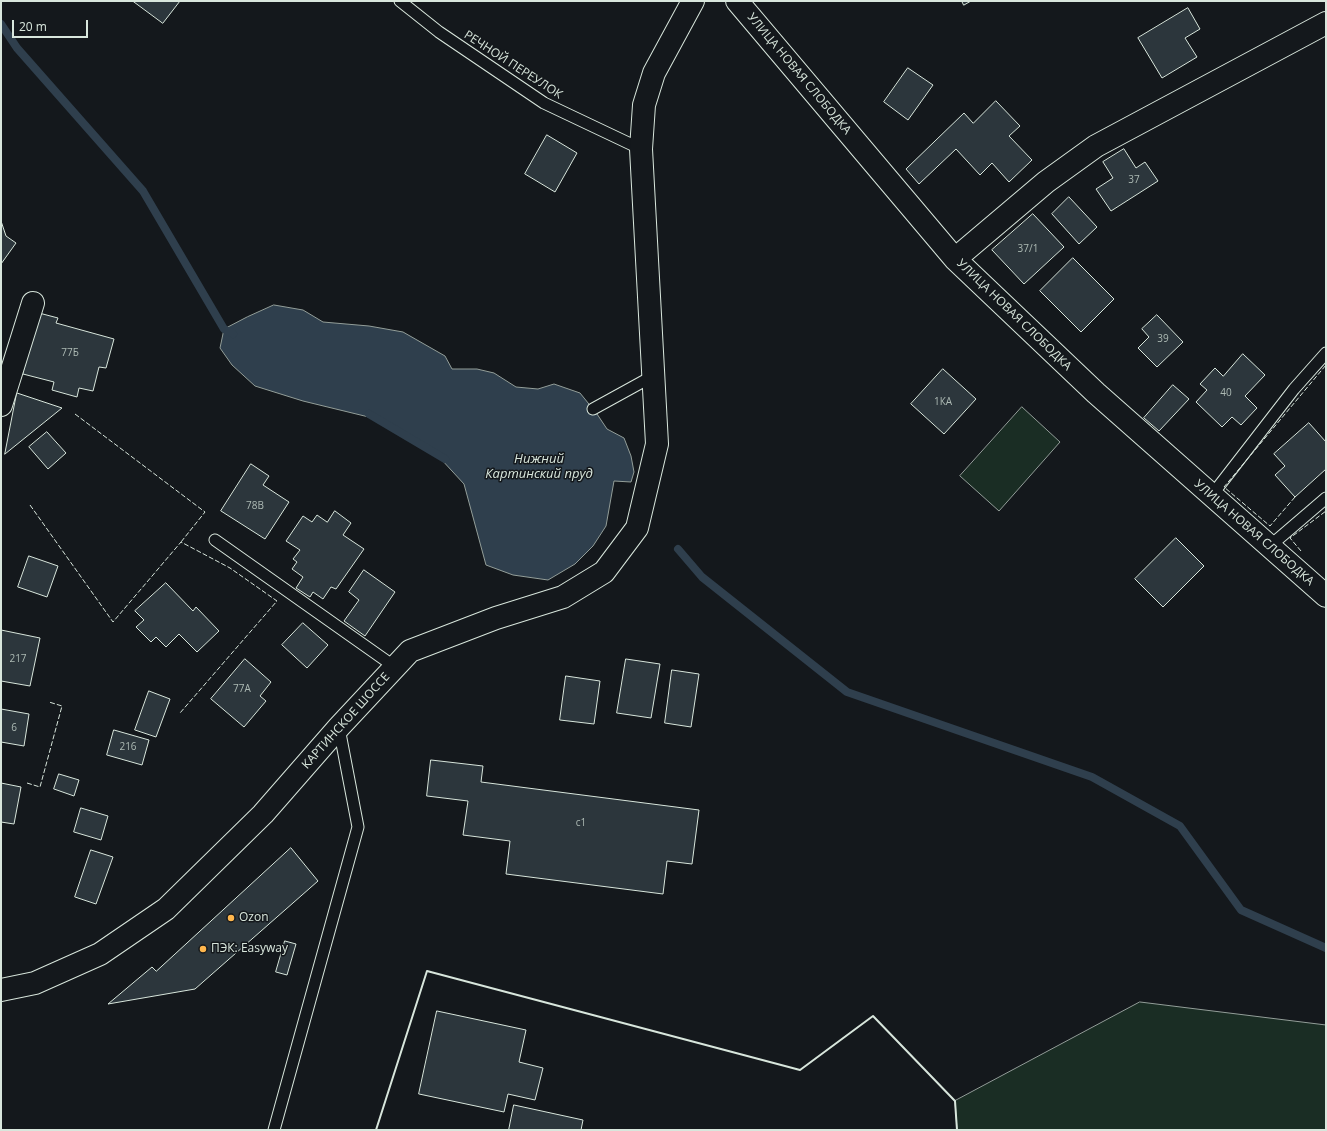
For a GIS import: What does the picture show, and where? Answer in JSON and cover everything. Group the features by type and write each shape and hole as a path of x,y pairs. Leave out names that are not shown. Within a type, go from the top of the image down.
{"street":[{"name":"КАРТИНСКОЕ ШОССЕ","path":"1,990 35,983 100,954 166,909 263,814 339,727 410,651 496,618 564,597 604,572 637,528 657,444 641,149 644,105 654,73 693,1"},
{"name":"УЛИЦА НОВАЯ СЛОБОДКА","path":"737,1 955,259 1096,393 1326,596"},
{"path":"955,259 1046,182 1096,146 1326,23"},
{"path":"1,405 33,303"}],"lane":[{"name":"РЕЧНОЙ ПЕРЕУЛОК","path":"400,1 439,32 544,103 641,149"},
{"path":"1212,495 1294,389 1326,353"},
{"path":"593,409 653,376"},
{"path":"1270,546 1326,498"},
{"path":"215,540 395,667"},
{"path":"274,1130 358,827 339,727"}],"green space":[{"path":"1022,407 1060,442 999,511 960,476"},
{"path":"1140,1002 1326,1025 1326,1130 957,1130 955,1101"}],"water":[{"name":"Нижний Картинский пруд","path":"274,305 303,310 323,322 369,326 403,332 445,356 452,369 477,369 494,373 516,387 538,389 554,384 580,393 607,429 624,438 631,456 634,472 631,482 614,481 606,526 593,546 575,564 548,580 513,575 486,565 464,484 429,446 381,420 303,401 255,386 232,365 220,348 224,329"}],"building":[{"path":"133,1 180,1 163,23"},
{"path":"962,1 971,1 964,5"},
{"path":"1188,8 1200,29 1185,38 1197,57 1162,78 1138,38"},
{"path":"908,68 933,85 908,120 884,102"},
{"path":"996,101 1020,126 1009,136 1032,160 1009,182 992,163 980,175 956,149 919,184 906,169 964,113 973,123"},
{"path":"547,135 577,153 555,192 525,174"},
{"path":"1124,149 1136,168 1145,162 1158,181 1111,211 1096,189 1113,178 1103,162"},
{"path":"1069,197 1097,227 1079,244 1052,214"},
{"path":"1033,214 1064,247 1024,284 992,250"},
{"path":"1,221 6,236 16,243 1,264"},
{"path":"1073,258 1114,299 1081,332 1040,291"},
{"path":"39,313 58,318 56,323 114,339 106,368 99,367 93,391 79,388 77,397 52,390 54,382 23,374"},
{"path":"1157,315 1183,342 1157,367 1138,348 1149,337 1142,329"},
{"path":"1243,354 1265,375 1245,396 1257,408 1241,425 1232,417 1222,427 1196,402 1207,390 1200,384 1215,368 1223,376"},
{"path":"943,369 976,399 944,434 911,404"},
{"path":"1173,385 1189,399 1159,431 1144,418"},
{"path":"17,393 62,408 5,454"},
{"path":"1309,423 1326,442 1326,469 1295,497 1275,475 1285,466 1274,454"},
{"path":"47,432 66,453 48,469 29,447"},
{"path":"251,464 269,476 263,485 289,502 265,539 221,511"},
{"path":"335,511 351,523 343,535 364,549 336,589 331,587 323,599 313,592 310,597 296,588 303,577 292,569 297,562 293,559 300,550 286,541 303,516 312,522 317,515 327,522"},
{"path":"1176,538 1204,566 1163,607 1135,579"},
{"path":"29,556 58,566 47,597 18,587"},
{"path":"364,570 395,592 365,636 344,621 359,600 349,592"},
{"path":"166,583 193,611 196,607 219,631 197,652 179,634 166,647 156,637 151,642 136,627 144,620 135,611"},
{"path":"303,623 328,645 307,668 282,645"},
{"path":"1,630 40,638 30,686 1,681"},
{"path":"245,659 271,682 260,696 266,701 244,727 211,699"},
{"path":"626,659 660,664 651,718 617,713"},
{"path":"672,670 699,674 691,727 665,723"},
{"path":"566,676 600,681 594,724 560,720"},
{"path":"149,691 170,699 156,737 135,730"},
{"path":"1,709 29,714 24,746 1,742"},
{"path":"114,730 149,740 142,765 107,755"},
{"path":"431,760 483,766 481,782 699,810 692,864 667,861 663,894 506,874 510,841 463,835 468,801 427,796"},
{"path":"59,774 79,780 74,796 54,789"},
{"path":"1,783 21,787 14,824 1,822"},
{"path":"81,808 108,816 101,840 74,832"},
{"path":"291,848 318,881 195,989 108,1004 152,967 156,971"},
{"path":"91,850 113,857 96,904 75,897"},
{"path":"285,941 296,944 287,975 276,972"},
{"path":"437,1011 526,1030 519,1062 543,1068 535,1100 508,1094 504,1112 419,1094"},
{"path":"514,1105 583,1120 581,1130 509,1130"}],"waterway":[{"path":"1,24 17,48 143,191 224,329 233,334"},
{"path":"369,414 445,459"},
{"path":"678,549 702,577 847,692 1092,777 1180,826 1241,910 1326,948"}],"fence":[{"path":"1295,497 1270,526 1224,487 1326,365"},
{"path":"75,414 205,512 181,542"},
{"path":"30,505 113,622 181,542 230,568 277,601 180,713"},
{"path":"1301,551 1290,538 1326,511"},
{"path":"27,783 40,787 62,706 49,702"}],"wall":[{"path":"376,1130 427,971 800,1070 873,1016 955,1101 957,1130"}],"place":[{"name":"Ozon","path":"231,918"},
{"name":"ПЭК: Easyway","path":"203,949"}]}
